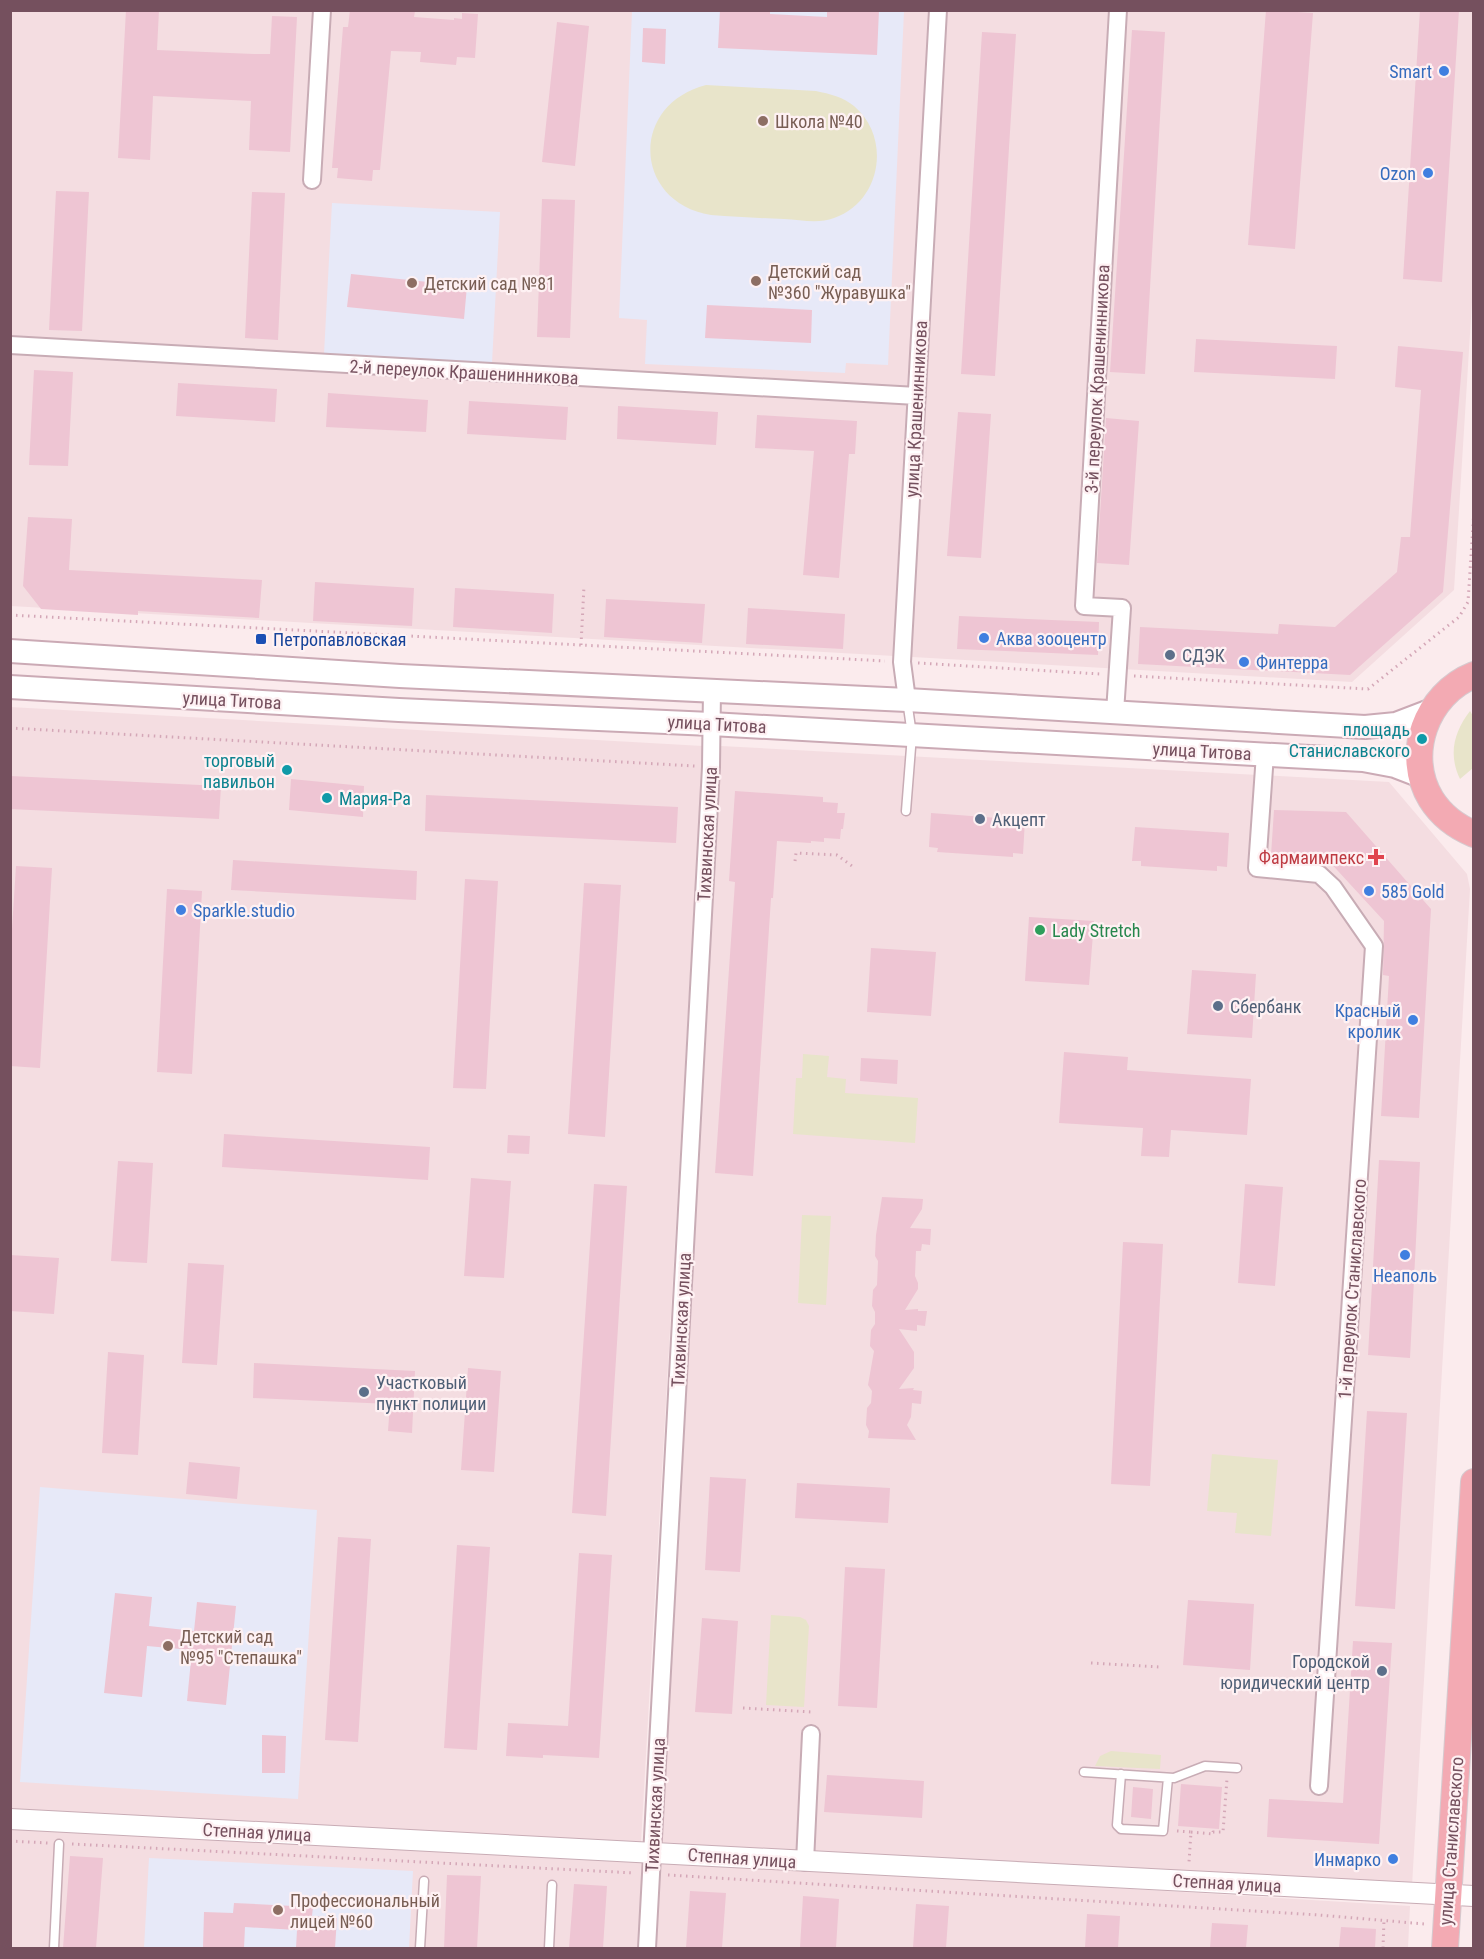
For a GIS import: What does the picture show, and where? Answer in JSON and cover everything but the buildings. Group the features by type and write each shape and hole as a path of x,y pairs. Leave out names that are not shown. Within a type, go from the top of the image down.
{"main road":[{"name":"улица Титова","path":"10,651 400,675 907,700 1365,727 1396,724 1430,711"},
{"path":"1470,673 1443,694 1430,711 1424,726 1421,744 1422,776 1431,799 1448,819 1473,835"},
{"name":"улица Титова","path":"10,687 387,710 711,724 1363,760 1395,766 1422,776"},
{"name":"улица Станиславского","path":"1445,1937 1473,1482"}],"street":[{"path":"312,180 322,10"},
{"name":"улица Крашенинникова","path":"907,700 902,662 938,10"},
{"name":"3-й переулок Крашенинникова","path":"1115,712 1122,608 1084,606 1118,10"},
{"name":"2-й переулок Крашенинникова","path":"10,345 917,396"},
{"name":"Тихвинская улица","path":"647,1948 710,778 712,691"},
{"name":"1-й переулок Станиславского","path":"1265,754 1257,868 1319,874 1333,887 1374,946 1319,1786"},
{"path":"805,1862 811,1734"},
{"name":"Степная улица","path":"10,1819 1473,1896"}],"lane":[{"path":"906,811 912,735 907,700"},
{"path":"1084,1772 1168,1778 1181,1777 1205,1766 1232,1768"},
{"path":"1121,1774 1118,1827 1160,1832 1163,1830 1168,1778"},
{"path":"54,1948 59,1844"},
{"path":"420,1948 424,1881"},
{"path":"549,1948 552,1885"}],"path":[{"path":"10,615 1368,689 1459,617 1468,602 1473,510"},
{"path":"581,645 584,586"},
{"path":"10,728 695,766"},
{"path":"795,861 796,853 837,855 852,866"},
{"path":"1091,1663 1160,1667"},
{"path":"743,1708 812,1712"},
{"path":"1163,1830 1213,1834 1213,1832 1223,1832 1232,1768"},
{"path":"1189,1862 1191,1832"},
{"path":"10,1841 651,1874 1384,1920 1445,1937"},
{"path":"1383,1948 1384,1920"}],"shaded area":[{"path":"10,11 1473,11 1473,286 1454,590 1352,682 11,606"},
{"name":"Школа №40","path":"632,11 904,11 888,365 846,363 845,373 645,364 647,320 619,318"},
{"path":"706,85 816,91 836,96 850,103 866,119 874,135 877,151 876,168 871,184 862,198 850,210 834,218 816,221 711,215 685,207 666,192 655,173 650,153 653,131 663,112 681,96"},
{"name":"Детский сад №81","path":"332,203 500,212 492,363 324,354"},
{"path":"10,707 703,746 641,1843 11,1809"},
{"path":"1470,711 1473,716 1473,768 1460,779 1454,761 1454,744 1460,727"},
{"path":"721,746 1389,782 1467,874 1470,889 1412,1886 665,1845 658,1836"},
{"path":"803,1054 829,1056 827,1077 846,1079 845,1093 918,1098 915,1143 793,1134 796,1078 802,1078"},
{"path":"802,1215 831,1216 826,1305 798,1303"},
{"path":"1212,1454 1278,1460 1271,1536 1235,1533 1237,1513 1207,1511"},
{"name":"Детский сад №95 \"Степашка\"","path":"40,1487 317,1510 298,1799 20,1782"},
{"path":"771,1615 800,1617 806,1620 809,1626 804,1707 766,1705"},
{"path":"1111,1751 1161,1755 1160,1769 1095,1766 1100,1756"},
{"path":"10,1825 646,1860 641,1948 11,1948"},
{"name":"Профессиональный лицей №60","path":"149,1858 413,1871 409,1948 144,1948"},
{"path":"656,1860 1410,1906 1408,1948 651,1948"}],"place":[{"name":"Smart","path":"1444,71"},
{"name":"Школа №40","path":"763,121"},
{"name":"Ozon","path":"1428,173"},
{"name":"Детский сад №360 \"Журавушка\"","path":"756,281"},
{"name":"Детский сад №81","path":"412,283"},
{"name":"Аква зооцентр","path":"984,638"},
{"name":"Петропавловская","path":"261,639"},
{"name":"СДЭК","path":"1170,655"},
{"name":"Финтерра","path":"1244,662"},
{"name":"площадь Станиславского","path":"1422,739"},
{"name":"торговый павильон","path":"287,770"},
{"name":"Мария-Ра","path":"327,798"},
{"name":"Акцепт","path":"980,819"},
{"name":"Фармаимпекс","path":"1376,857"},
{"name":"585 Gold","path":"1369,891"},
{"name":"Sparkle.studio","path":"181,910"},
{"name":"Lady Stretch","path":"1040,930"},
{"name":"Сбербанк","path":"1218,1006"},
{"name":"Красный кролик","path":"1413,1020"},
{"name":"Неаполь","path":"1405,1255"},
{"name":"Участковый пункт полиции","path":"364,1392"},
{"name":"Детский сад №95 \"Степашка\"","path":"168,1646"},
{"name":"Городской юридический центр","path":"1382,1671"},
{"name":"Инмарко","path":"1393,1859"},
{"name":"Профессиональный лицей №60","path":"278,1910"}]}
